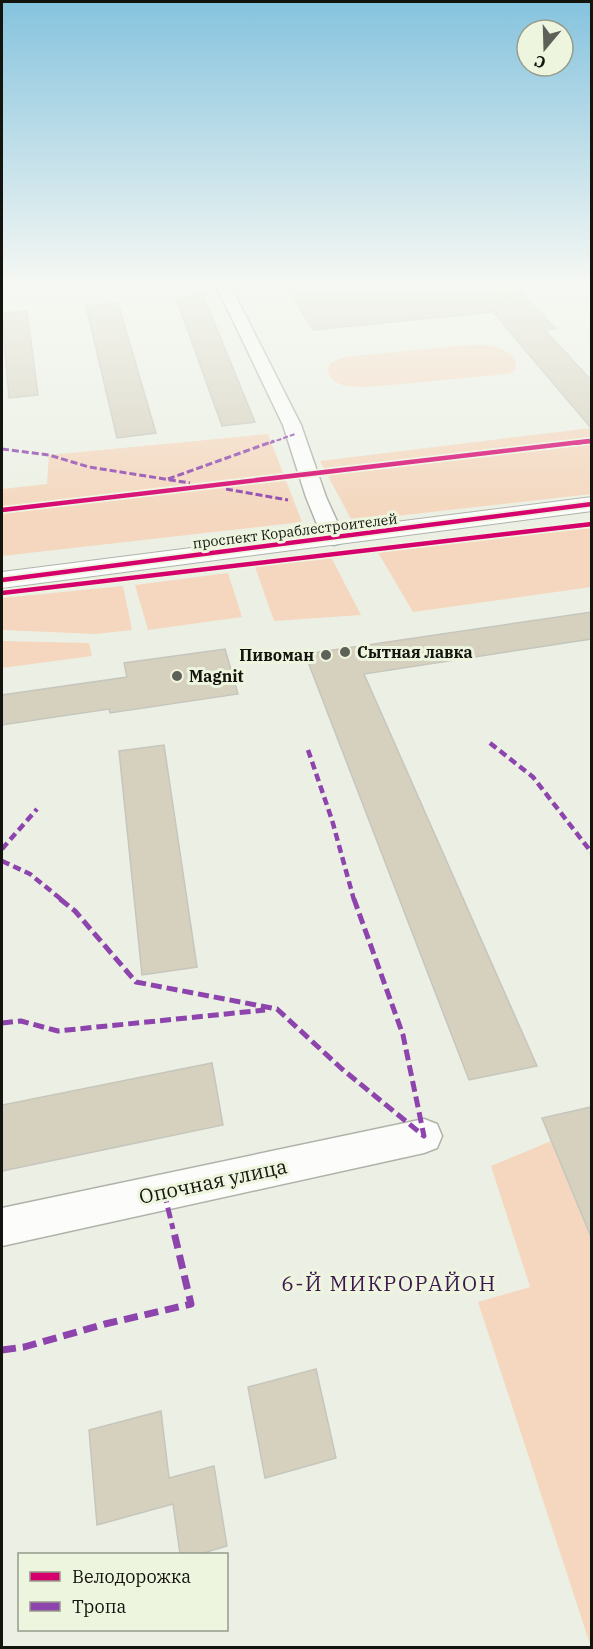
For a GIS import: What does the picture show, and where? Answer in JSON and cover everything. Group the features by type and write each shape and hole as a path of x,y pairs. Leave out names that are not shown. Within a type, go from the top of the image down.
{"street":[{"path":"261,362 292,425 315,497 334,539"},
{"name":"проспект Кораблестроителей","path":"2,580 334,539 591,504"},
{"name":"Опочная улица","path":"2,1227 424,1136"}],"shaded area":[{"path":"515,362 516,369 511,373 497,375 368,387 345,386 335,382 327,372 330,363"},
{"path":"591,428 591,494 352,521 320,461"},
{"path":"268,434 302,522 2,556 2,489 47,484 49,455"},
{"path":"591,523 591,587 413,612 376,549"},
{"path":"330,555 361,615 274,621 254,564"},
{"path":"228,573 242,617 148,630 135,585"},
{"path":"123,586 132,630 96,634 2,630 2,598"},
{"path":"2,641 89,643 92,656 2,668"},
{"path":"551,1141 591,1239 591,1647 478,1302 530,1287 491,1166"}],"building":[{"path":"6,362 34,362 38,395 9,398"},
{"path":"99,362 135,362 156,433 117,438"},
{"path":"199,362 230,362 255,422 222,426"},
{"path":"535,362 574,362 591,380 591,428"},
{"path":"591,612 591,639 364,674 537,1066 469,1080 305,654"},
{"path":"225,649 238,694 110,713 109,709 2,725 2,695 127,677 124,663"},
{"path":"164,745 197,967 142,975 119,751"},
{"path":"212,1063 223,1125 2,1171 2,1105"},
{"path":"591,1107 591,1237 542,1118"},
{"path":"316,1369 336,1458 265,1478 248,1387"},
{"path":"161,1411 169,1478 214,1466 227,1546 203,1553 180,1553 173,1504 97,1525 89,1430"}],"marked path":[{"path":"168,479 295,434"},
{"path":"2,449 49,455 89,467 190,483"},
{"path":"226,489 288,500"},
{"path":"490,743 533,777 592,853"},
{"path":"2,861 30,874 75,911 136,982 277,1009 342,1069 424,1136 403,1035 355,903 332,820 308,750"},
{"path":"2,849 37,809"},
{"path":"2,1023 21,1021 58,1031 265,1010"},
{"path":"2,1350 24,1347 105,1324 191,1304 164,1192"}],"cycle path":[{"path":"2,510 592,441"},
{"path":"2,580 592,504"},
{"path":"2,593 592,524"}],"place":[{"name":"Сытная лавка","path":"345,652"},
{"name":"Пивоман","path":"326,655"},
{"name":"Magnit","path":"177,676"}],"district":[{"name":"6-Й МИКРОРАЙОН","path":"389,1283"}]}
